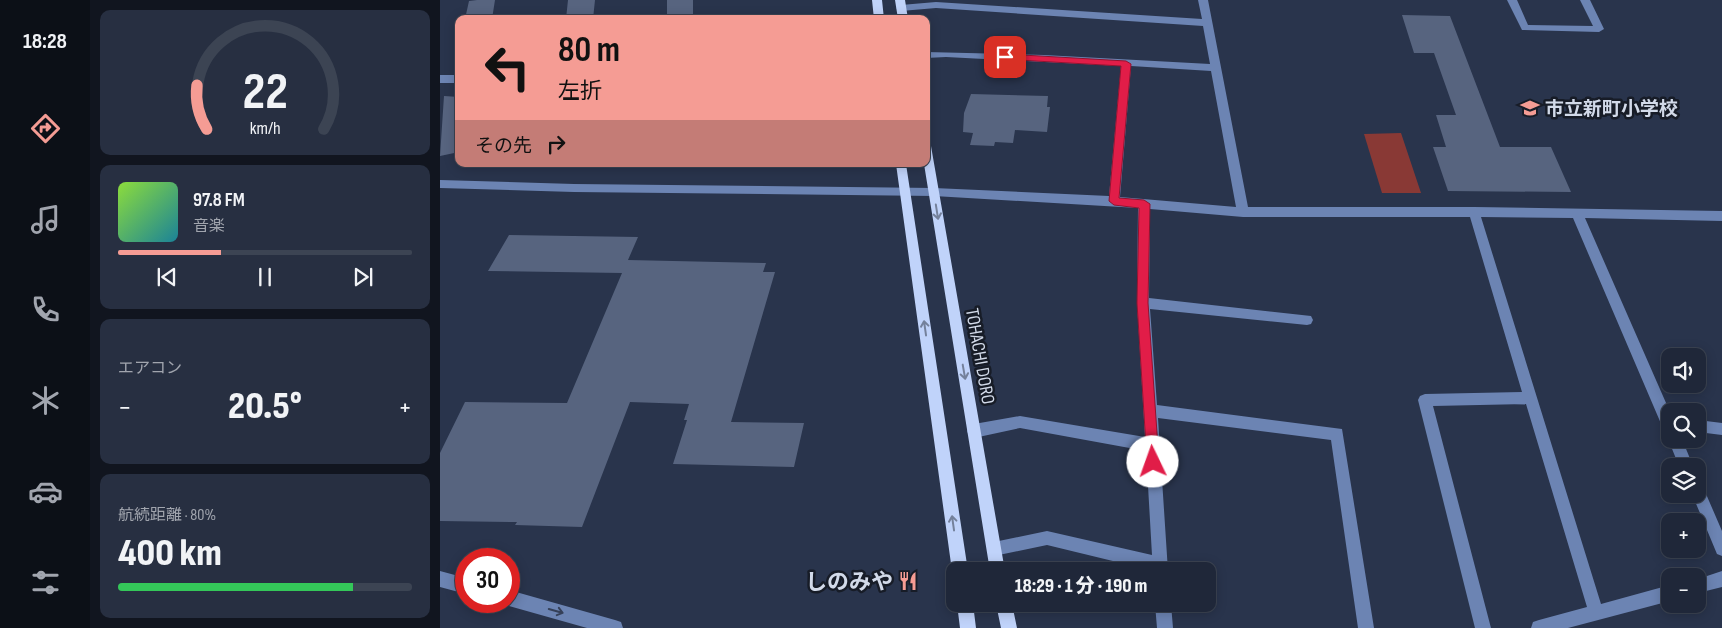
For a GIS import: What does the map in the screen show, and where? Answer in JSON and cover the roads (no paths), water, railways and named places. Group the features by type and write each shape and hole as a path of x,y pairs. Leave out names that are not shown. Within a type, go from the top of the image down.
{"main road":[{"path":"877,0 879,15"},
{"path":"901,167 959,562"},
{"name":"TOHACHI DORO","path":"930,167 996,562"},
{"path":"966,612 968,628"},
{"path":"1006,612 1009,628"}],"street":[{"path":"1203,0 1243,212"},
{"path":"1512,0 1525,28 1599,30 1585,0"},
{"path":"901,4 1208,23"},
{"path":"930,55 966,55 1216,68"},
{"path":"1114,201 1126,64"},
{"path":"440,79 455,79"},
{"path":"440,184 583,188 934,192 1114,201 1243,212 1474,212 1722,216"},
{"path":"1144,204 1143,303 1161,562"},
{"path":"1474,212 1596,613"},
{"path":"1577,213 1661,407"},
{"path":"1143,303 1307,320"},
{"path":"1483,628 1425,400 1531,398"},
{"path":"1151,411 1337,434 1366,628"},
{"path":"974,431 1020,422 1152,445"},
{"path":"1706,427 1722,429"},
{"path":"1703,503 1722,549"},
{"path":"994,549 1047,538 1138,562"},
{"path":"440,579 455,583"},
{"path":"1706,584 1722,579"},
{"path":"1539,628 1661,595"},
{"path":"520,601 615,628"},
{"path":"1164,612 1165,628"}],"place":[{"name":"市立新町小学校","path":"1530,108"},
{"name":"しのみや","path":"908,581"}]}
